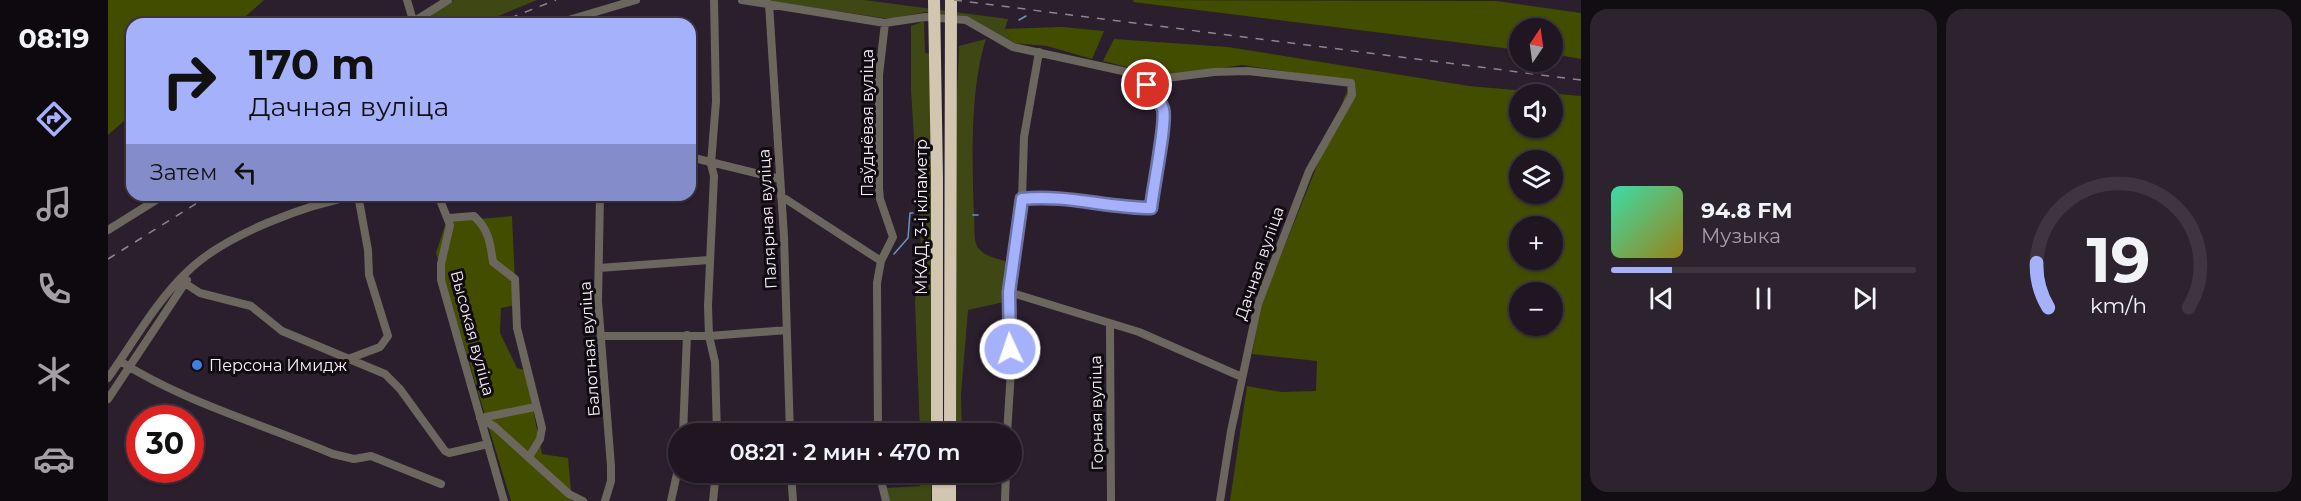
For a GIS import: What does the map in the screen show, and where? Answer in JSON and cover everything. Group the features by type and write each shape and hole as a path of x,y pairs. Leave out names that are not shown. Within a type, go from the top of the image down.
{"highway":[{"name":"МКАД, 3-і кіламетр","path":"934,0 938,178 938,423"},
{"name":"МКАД, 3-і кіламетр","path":"950,423 951,0"},
{"path":"938,483 938,501"},
{"path":"950,483 950,501"}],"street":[{"path":"407,0 411,18"},
{"path":"420,18 448,0"},
{"path":"575,18 636,0"},
{"path":"714,0 716,100 711,164 714,176 709,260 710,336 715,362 717,423"},
{"path":"742,0 885,23 925,17 966,20 1006,44 1139,75 1157,98 1164,118 1154,173 1151,208 1114,207 1043,196 1022,199"},
{"name":"Палярная вуліца","path":"769,4 781,196 790,423"},
{"name":"Паўднёвая вуліца","path":"878,423 877,284 881,261 893,237 880,199 879,188 879,75 885,23"},
{"path":"1008,423 1011,370 1008,327 1009,292 1022,199 1024,137 1040,52"},
{"name":"Дачная вуліца","path":"1139,75 1168,80 1214,72 1248,71 1352,83 1352,95 1309,171 1261,294 1242,377 1220,501"},
{"path":"696,159 780,179"},
{"path":"781,196 881,261"},
{"path":"108,230 154,201"},
{"path":"108,378 182,282 202,261 282,218 327,201"},
{"path":"351,358 380,347 388,336 369,275 368,250 359,201"},
{"path":"441,201 449,218 474,216 483,225 489,236 493,262 515,279 517,328 542,434 529,457"},
{"name":"Балотная вуліца","path":"600,201 601,336 611,466 611,481 605,501"},
{"name":"Высокая вуліца","path":"449,218 441,280 504,501"},
{"path":"599,268 709,260"},
{"path":"182,282 200,293 251,306 282,332 376,368 391,379 446,452 488,444"},
{"path":"108,399 182,282"},
{"path":"1009,292 1110,325 1139,332 1242,377"},
{"name":"Горная вуліца","path":"1110,325 1111,501"},
{"path":"601,336 710,336 787,330"},
{"path":"683,423 687,335"},
{"path":"120,361 188,394 333,454 354,459 371,456 441,484"},
{"path":"480,418 535,407"},
{"path":"480,418 495,427 569,494 583,501"},
{"path":"671,501 675,483"},
{"path":"713,501 715,483"},
{"path":"792,483 793,501"},
{"path":"882,483 886,501"},
{"path":"1005,501 1006,483"}],"green space":[{"path":"108,0 264,0 244,18 126,18 126,119 108,135"},
{"path":"454,0 537,0 494,18 426,18 432,10"},
{"path":"762,0 864,0 1008,19 1005,29 1015,43 1006,42 979,23 963,16 925,12 890,19"},
{"path":"1134,0 1496,1 1581,13 1581,59 1563,56 1563,18 1509,18 1509,49 1133,2"},
{"path":"924,21 925,53 930,54 933,423 920,423 915,302 921,245 911,91 911,26"},
{"path":"1062,27 1104,31 1092,59 1047,46 1014,43 1005,29"},
{"path":"986,39 977,79 973,125 975,235 977,246 983,253 1008,262 1004,302 968,310 961,395 962,423 954,423 956,116 959,46"},
{"path":"1114,39 1228,47 1469,86 1509,90 1509,138 1563,138 1563,94 1581,96 1581,501 1230,501 1247,386 1281,392 1316,391 1317,361 1252,354 1261,305 1351,81 1242,65 1162,76 1103,61"},
{"path":"512,216 516,305 501,308 500,333 517,368 525,370 542,454 568,458 572,501 511,501 436,253 446,222"},
{"path":"920,483 932,483 931,501 889,501 887,488 920,486"}],"waterway":[{"path":"1019,20 1026,16"},
{"path":"894,254 908,238 910,213 913,213"},
{"path":"973,215 978,215"}],"railway":[{"path":"510,18 556,0"},
{"path":"954,0 1581,80"},
{"path":"108,259 200,201"}],"place":[{"name":"Персона Имидж","path":"197,365"}],"route":[{"path":"1010,349 1009,292 1022,199 1043,196 1114,207 1151,208 1154,173 1164,118 1157,98 1147,85"}]}
